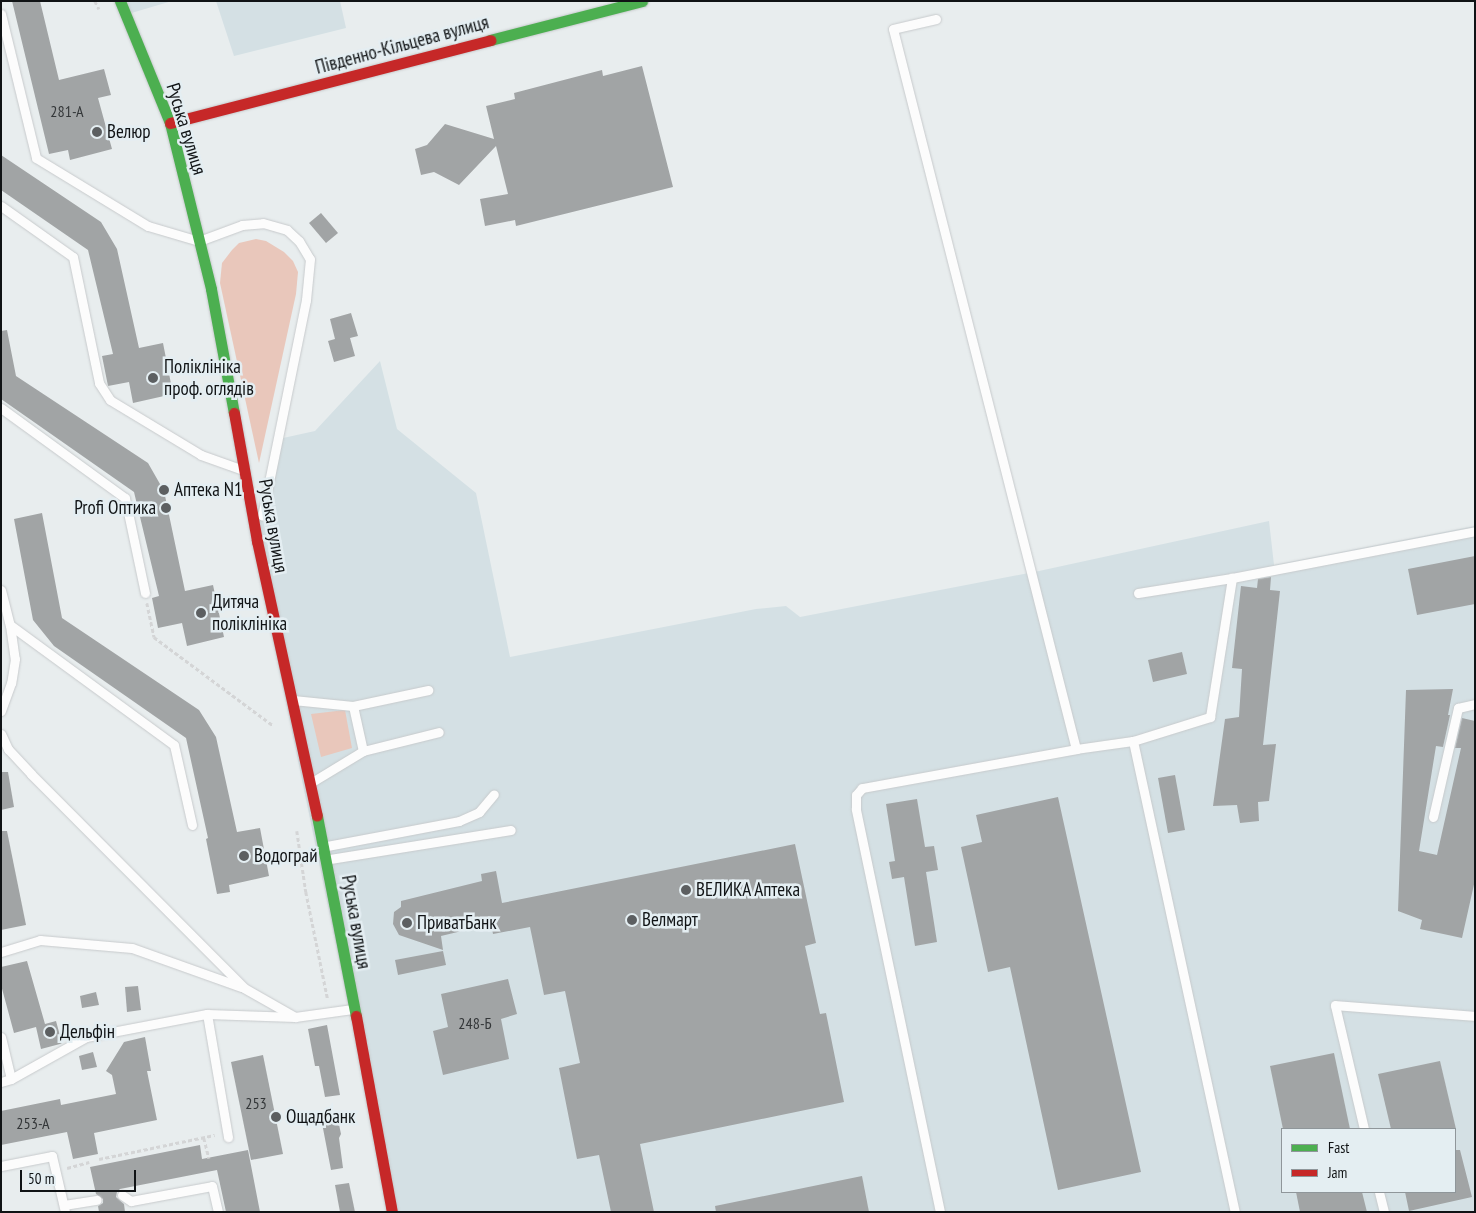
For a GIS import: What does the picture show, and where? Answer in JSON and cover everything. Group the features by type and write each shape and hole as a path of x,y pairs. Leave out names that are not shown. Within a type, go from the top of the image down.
{"main road":[{"name":"Руська вулиця","path":"120,1 170,124 210,289 257,541 308,784 327,859 333,902 355,1009 392,1212"},
{"name":"Південно-Кільцева вулиця","path":"170,124 642,1"}],"lane":[{"path":"1,14 36,158 148,226 199,241 242,225 264,223 287,230 299,241 310,259 306,300 257,541"},
{"path":"936,19 893,28 1076,749"},
{"path":"1,206 74,257 99,383 110,400 200,455 245,470"},
{"path":"1,408 125,498 145,594"},
{"path":"1138,592 1232,578 1475,531"},
{"path":"940,1212 856,809 856,795 862,788 1076,749 1133,741 1210,717 1232,578"},
{"path":"1,590 10,625 15,659 11,682 1,711"},
{"path":"10,625 174,745 192,825"},
{"path":"290,700 353,706 428,690"},
{"path":"1433,817 1458,708 1475,704"},
{"path":"353,706 363,751"},
{"path":"308,784 363,751 438,732"},
{"path":"1,734 8,749 31,774 244,988"},
{"path":"1133,741 1235,1212"},
{"path":"324,847 459,821 479,812 494,794"},
{"path":"327,859 511,830"},
{"path":"1,952 40,940 132,948 244,988 295,1017"},
{"path":"1364,1128 1335,1005 1475,1016"},
{"path":"1,1082 11,1080 86,1037 207,1014 295,1017 355,1009"},
{"path":"207,1014 228,1134"},
{"path":"1,1037 11,1080"},
{"path":"1,1166 52,1156 64,1209 97,1200"},
{"path":"122,1195 131,1201 212,1186 218,1212"},
{"path":"1379,1193 1384,1212"}],"path":[{"path":"145,594 154,637 280,730"},
{"path":"99,1159 204,1137 228,1134"},
{"path":"204,1137 208,1158"},
{"path":"56,1171 89,1162"}],"shaded area":[{"path":"123,1 172,1 128,14"},
{"path":"216,1 340,1 346,28 234,56"},
{"path":"256,239 266,241 284,252 293,261 298,272 296,294 259,463 220,283 222,263 232,250 239,243"},
{"path":"380,361 397,429 476,493 510,657 756,609 786,606 800,617 1039,571 1269,521 1274,565 1475,526 1475,1212 391,1212 253,542 274,440 315,431"},
{"path":"345,710 352,748 321,757 311,714"}],"building":[{"path":"12,1 40,1 59,80 104,69 111,95 98,98 112,149 70,160 68,150 49,154"},
{"path":"642,66 673,187 516,226 515,220 485,226 480,199 508,194 496,146 459,185 434,172 421,175 415,149 427,145 445,124 494,139 486,106 515,99 514,93 602,70 603,76"},
{"path":"1,155 101,222 117,249 139,348 163,343 173,394 133,403 129,382 108,386 102,356 113,354 88,250 1,190"},
{"path":"321,213 338,233 326,243 309,223"},
{"path":"351,313 358,336 350,338 355,356 334,362 328,341 335,339 330,319"},
{"path":"7,330 16,376 148,463 164,491 185,591 213,585 224,637 187,646 182,623 158,628 152,598 159,596 134,492 1,399 1,331"},
{"path":"42,513 62,618 199,710 216,737 237,832 260,828 269,876 229,885 230,892 217,894 206,839 208,838 186,738 54,646 33,620 14,519"},
{"path":"1475,556 1475,604 1417,615 1408,569"},
{"path":"1271,577 1270,590 1280,591 1263,745 1276,744 1269,801 1258,802 1259,821 1240,823 1237,805 1213,806 1225,719 1239,717 1242,669 1232,668 1241,586 1257,588 1258,579"},
{"path":"1182,652 1187,674 1153,682 1148,660"},
{"path":"1453,689 1443,747 1436,746 1419,851 1437,855 1461,748 1455,748 1462,718 1475,721 1475,880 1462,938 1420,929 1422,920 1398,911 1406,690"},
{"path":"1,772 8,772 14,807 1,810"},
{"path":"1175,775 1185,830 1168,833 1158,778"},
{"path":"1058,797 1141,1172 1058,1190 1010,967 988,972 961,847 982,842 976,815"},
{"path":"917,799 925,847 934,846 938,870 926,872 937,942 915,946 904,877 892,879 889,862 895,861 886,804"},
{"path":"1,831 7,831 26,925 1,930"},
{"path":"795,844 816,943 805,946 820,1014 826,1013 844,1102 640,1144 654,1212 611,1212 599,1155 577,1159 559,1068 580,1063 565,991 544,995 530,927 493,934 491,924 441,936 443,950 399,935 393,924 394,912 401,907 401,901 482,881 481,874 496,871 502,903"},
{"path":"443,951 446,965 398,975 395,960"},
{"path":"27,961 45,1024 56,1021 62,1043 60,1044 41,1049 36,1027 14,1033 1,985 1,967"},
{"path":"508,979 517,1014 501,1019 509,1059 443,1075 433,1031 448,1027 441,994"},
{"path":"138,986 141,1010 127,1012 125,987"},
{"path":"96,992 99,1005 82,1008 80,996"},
{"path":"327,1025 340,1095 325,1097 319,1066 315,1066 308,1029"},
{"path":"145,1037 151,1071 147,1071 157,1120 94,1133 98,1154 73,1159 67,1132 1,1145 1,1111 60,1099 61,1105 116,1094 112,1075 106,1071 124,1042"},
{"path":"93,1052 97,1067 82,1070 79,1056"},
{"path":"1334,1053 1350,1128 1283,1128 1270,1066"},
{"path":"263,1055 283,1154 251,1160 231,1062"},
{"path":"1440,1061 1456,1128 1391,1128 1378,1074"},
{"path":"337,1115 341,1134 339,1138 343,1168 331,1170 321,1118"},
{"path":"200,1145 202,1159 248,1150 260,1212 226,1212 217,1170 120,1189 116,1197 124,1204 125,1212 99,1212 98,1206 103,1203 103,1199 96,1194 90,1167"},
{"path":"1456,1150 1460,1150 1472,1197 1409,1211 1405,1193 1456,1193"},
{"path":"862,1176 869,1212 716,1212 715,1206"},
{"path":"349,1183 355,1212 340,1212 335,1185"},
{"path":"1296,1193 1362,1193 1367,1212 1300,1212"}],"traffic: fast":[{"path":"120,1 170,123 211,289 234,413"},
{"path":"490,40 642,1"},
{"path":"317,816 356,1016"}],"traffic: jam":[{"path":"170,123 490,40"},
{"path":"234,413 257,541 317,816"},
{"path":"356,1016 392,1212"}],"place":[{"name":"Велюр","path":"97,132"},
{"name":"Поліклініка проф. оглядів","path":"153,378"},
{"name":"Аптека N1","path":"164,490"},
{"name":"Profi Оптика","path":"166,508"},
{"name":"Дитяча поліклініка","path":"201,613"},
{"name":"Водограй","path":"244,856"},
{"name":"ВЕЛИКА Аптека","path":"686,890"},
{"name":"Велмарт","path":"632,920"},
{"name":"ПриватБанк","path":"407,923"},
{"name":"Дельфін","path":"50,1032"},
{"name":"Ощадбанк","path":"276,1117"}]}
